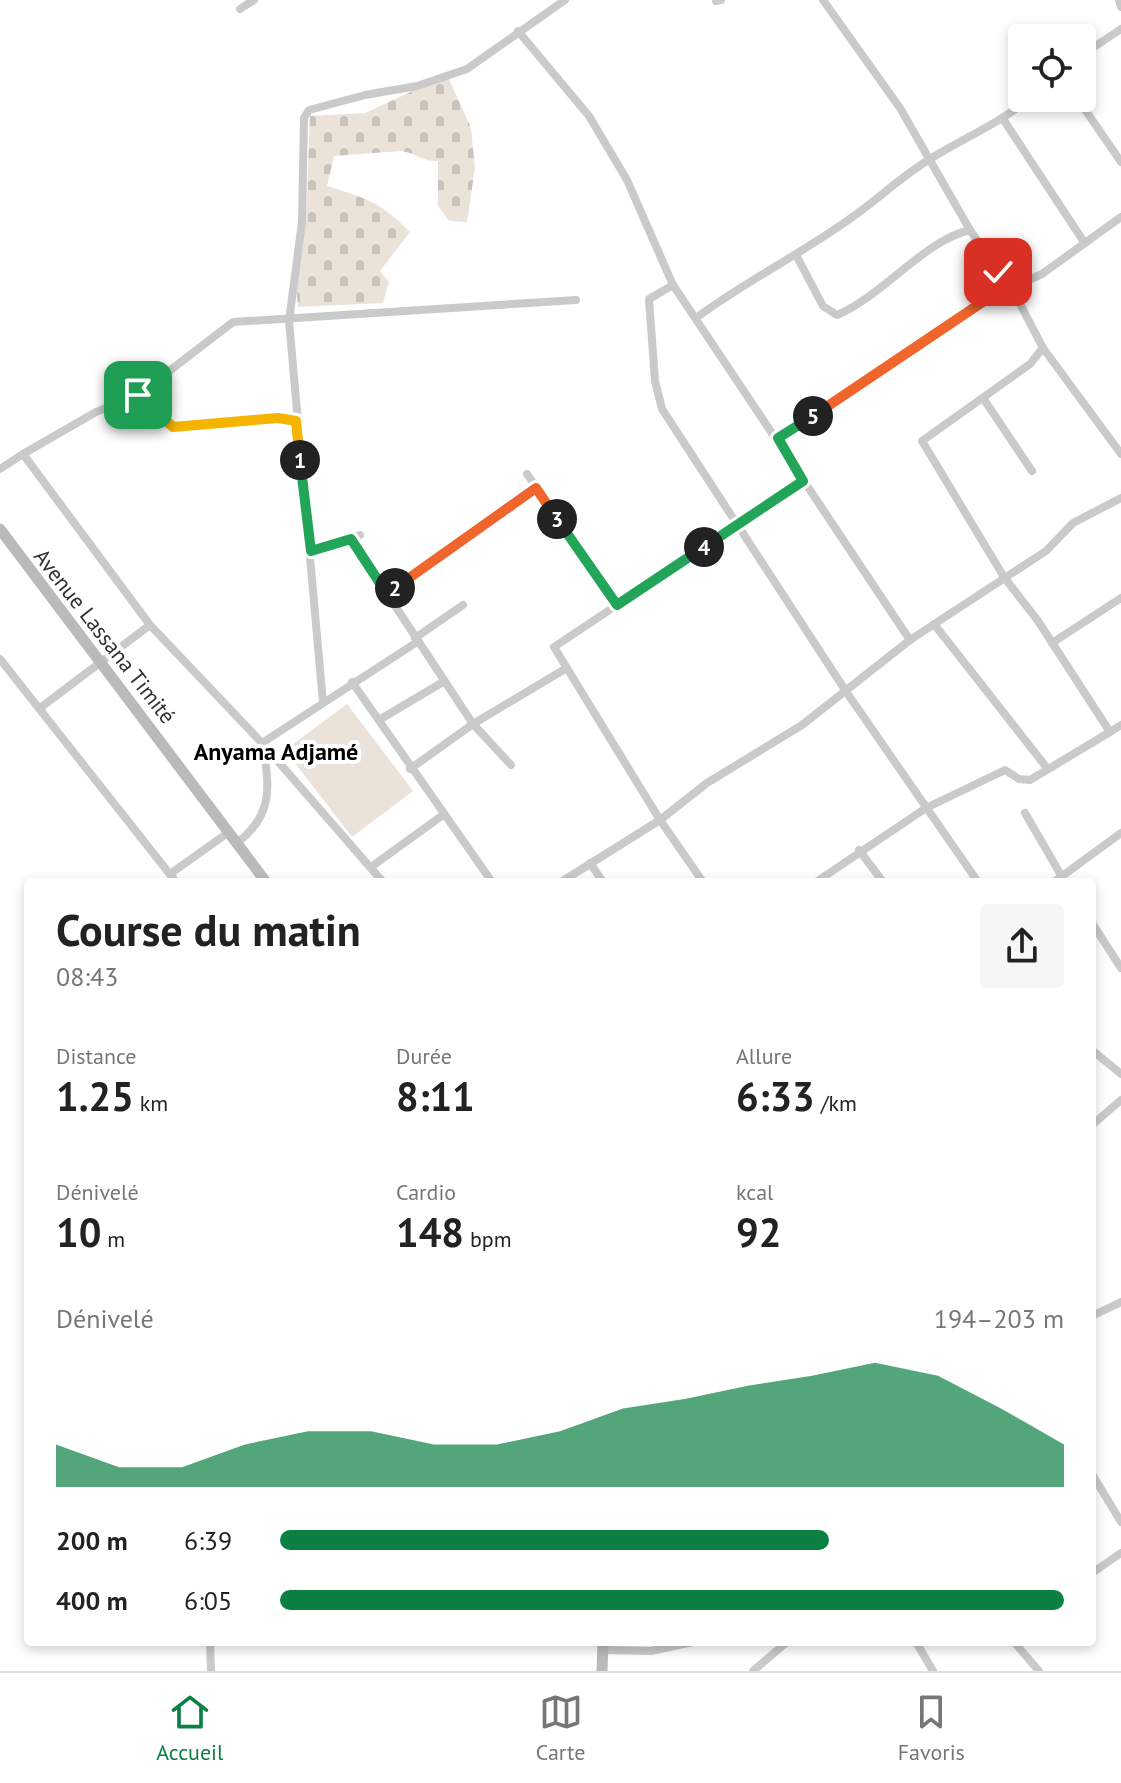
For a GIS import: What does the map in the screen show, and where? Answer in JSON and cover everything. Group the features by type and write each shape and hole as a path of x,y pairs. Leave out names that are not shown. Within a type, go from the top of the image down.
{"street":[{"path":"240,9 254,0"},
{"path":"323,703 289,321 302,222 304,118 309,110 439,80 467,69 565,0"},
{"path":"823,0 892,97 970,230 1011,288 1043,348 1121,454"},
{"path":"1119,0 1121,7"},
{"path":"1096,46 1121,29"},
{"path":"518,31 589,116 633,191 673,285 910,640"},
{"path":"696,318 748,280 796,255 928,161 1012,112"},
{"path":"1087,112 1121,162"},
{"path":"1003,119 1084,242"},
{"path":"778,438 981,302 1042,274 1121,217"},
{"path":"796,255 823,306 837,315 900,276 921,257 970,230"},
{"path":"673,285 649,299 648,312 662,409 847,693 975,878"},
{"path":"0,469 96,412 138,395 233,322 289,321 576,300"},
{"path":"1043,348 1030,364 922,441 1004,577 1110,732"},
{"path":"138,395 173,427 278,418 296,421"},
{"path":"983,398 1032,471"},
{"path":"23,454 150,625 262,743 380,878"},
{"path":"527,474 617,605"},
{"path":"700,878 660,820 554,647 803,481"},
{"path":"387,594 536,488"},
{"path":"567,878 660,820 707,783 802,725 847,693 910,640 1046,551 1073,523 1121,498"},
{"name":"Avenue Lassana Timité","path":"0,529 263,878"},
{"path":"311,551 355,537 443,682 473,724 511,765"},
{"path":"1052,643 1121,598"},
{"path":"262,743 463,605"},
{"path":"934,624 1047,768"},
{"path":"40,708 150,625"},
{"path":"0,659 173,878 229,832"},
{"path":"410,769 473,724 565,669"},
{"path":"352,682 489,878"},
{"path":"379,720 443,682"},
{"path":"821,878 926,808 1005,770 1019,779 1030,780 1121,725"},
{"path":"237,843 255,830 264,811 267,771 262,743"},
{"path":"1025,813 1060,878"},
{"path":"371,867 443,815"},
{"path":"1064,878 1121,833"},
{"path":"859,850 880,878"},
{"path":"590,863 600,878"},
{"path":"1096,929 1121,968"},
{"path":"1096,1053 1121,1074"},
{"path":"1096,1122 1121,1100"},
{"path":"1096,1314 1121,1302"},
{"path":"1096,1483 1121,1522"},
{"path":"1096,1570 1121,1553"},
{"path":"210,1646 211,1671"},
{"path":"602,1671 603,1646 651,1651 674,1646"},
{"path":"753,1671 782,1646"},
{"path":"918,1646 933,1671"},
{"path":"1017,1646 1039,1671"}],"green space":[{"path":"449,79 471,128 475,168 467,222 449,221 438,206 438,161 401,151 334,156 327,186 372,202 410,232 380,271 389,282 383,303 298,307 296,287 306,221 310,116 365,113 419,88"},
{"path":"347,704 413,791 352,837 285,750"}],"district":[{"name":"Anyama Adjamé","path":"276,752"}],"route":[{"path":"138,395 173,427 278,418 296,421 311,551 351,539 387,594 536,488 617,605 803,481 778,438 981,302 1011,288 998,272"}]}
